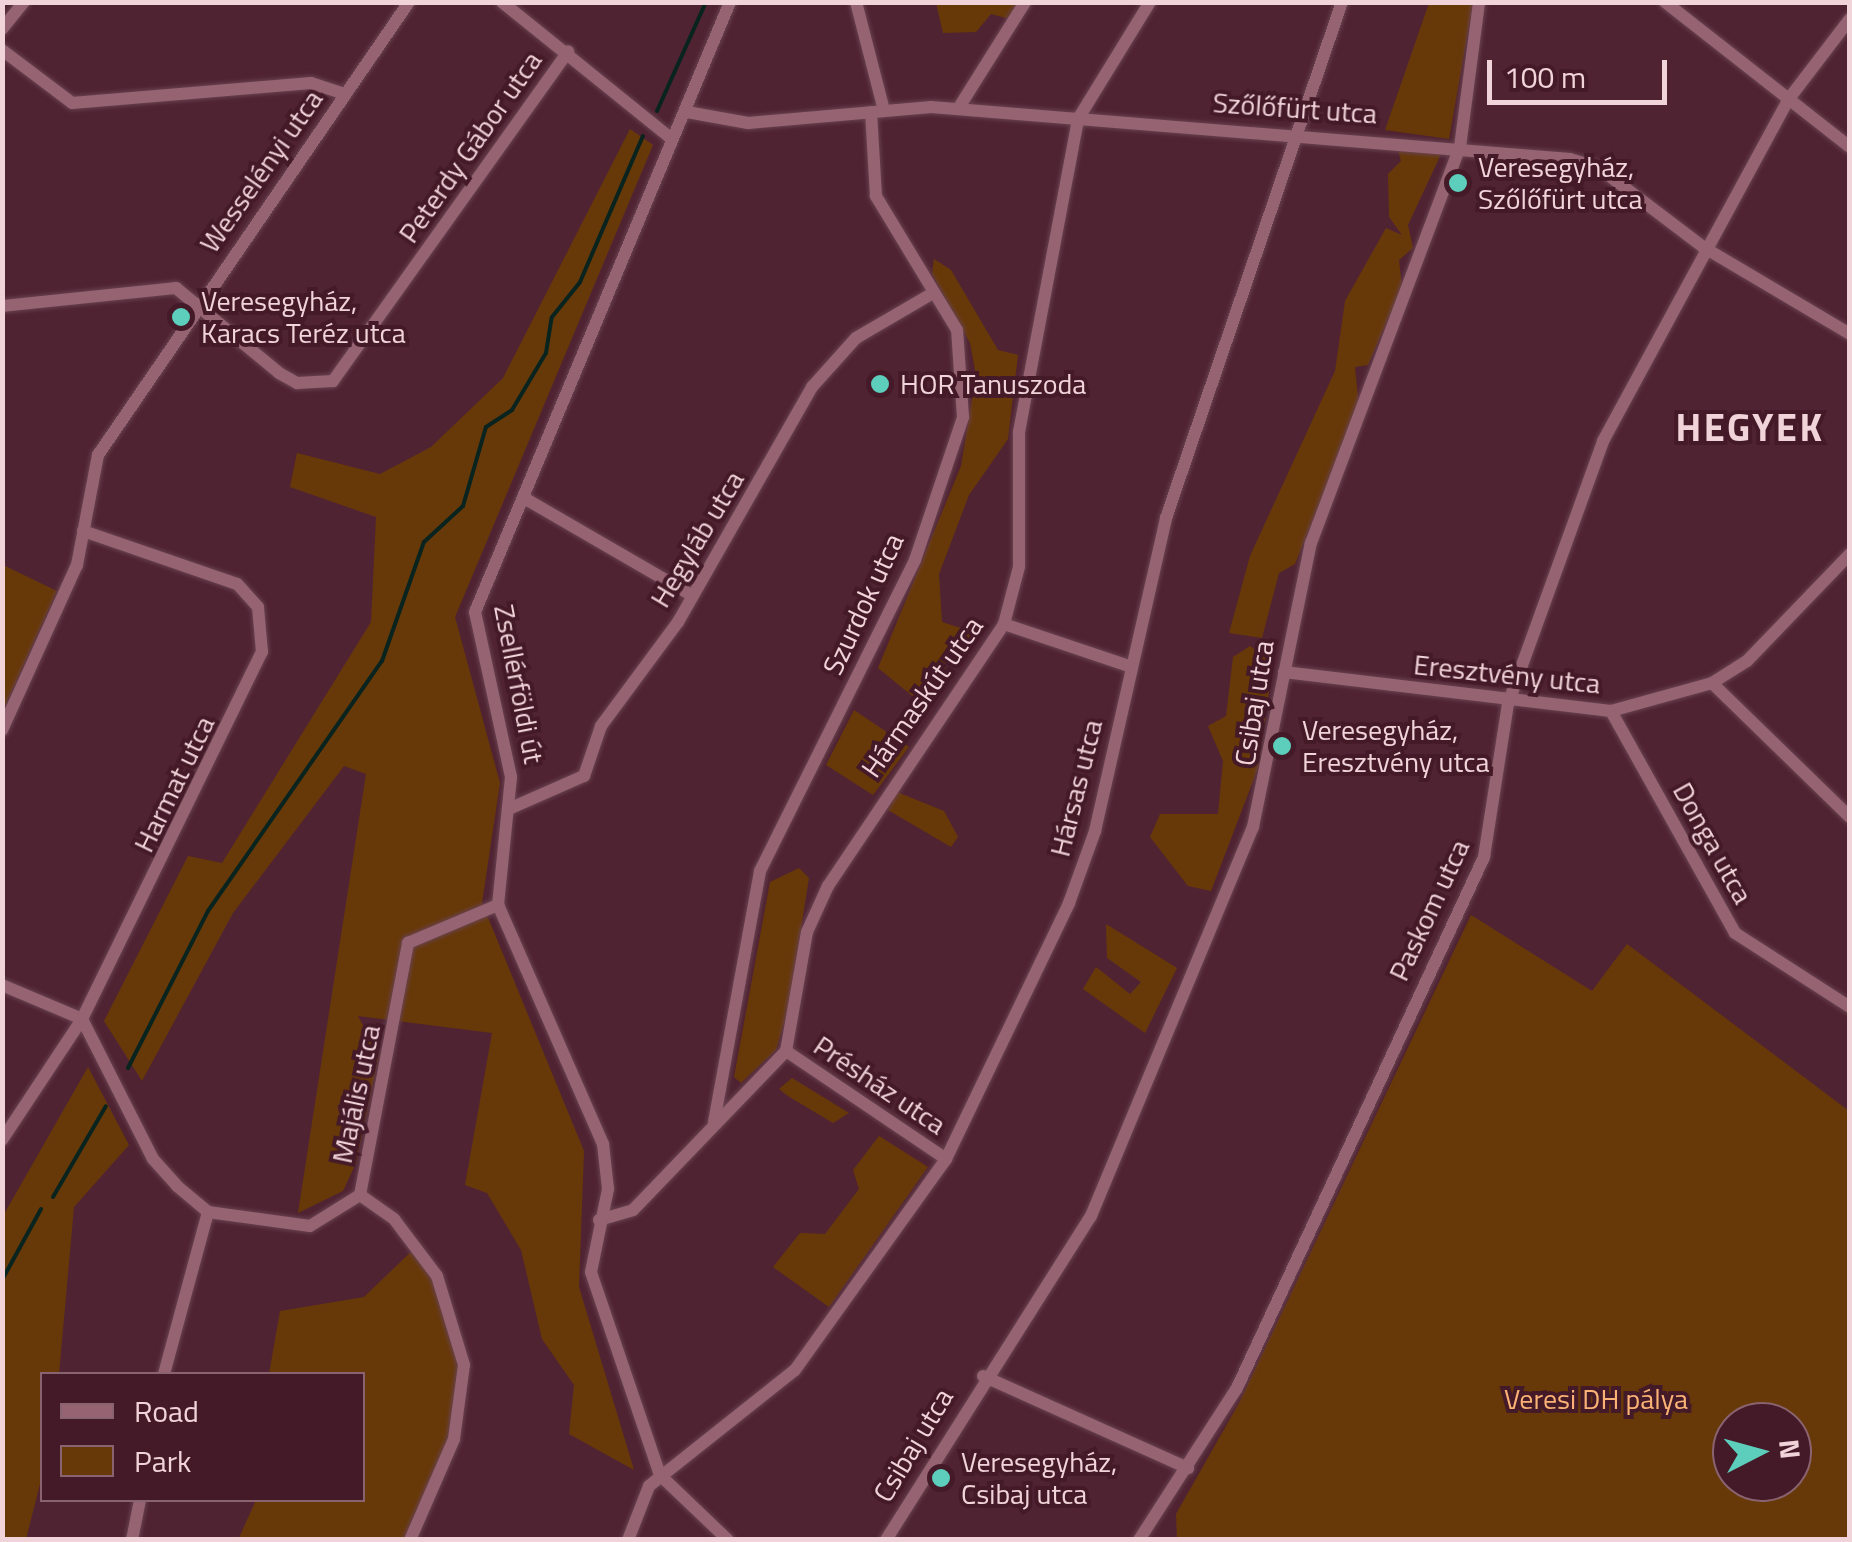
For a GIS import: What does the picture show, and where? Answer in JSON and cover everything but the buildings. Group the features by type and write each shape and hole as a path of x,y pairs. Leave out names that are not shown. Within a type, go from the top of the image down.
{"street":[{"path":"2,29 24,2"},
{"name":"Wesselényi utca","path":"2,730 84,531 98,455 198,302 409,2"},
{"path":"502,2 568,51 672,140"},
{"name":"Zsellérföldi út","path":"498,905 511,808 504,734 475,612 730,2"},
{"name":"Szurdok utca","path":"714,1123 760,871 915,560 964,418 964,354 876,196 877,111 856,2"},
{"path":"958,109 1025,2"},
{"name":"Hármaskút utca","path":"786,1052 808,932 828,886 1004,624 1019,567 1019,432 1078,118 1150,2"},
{"name":"Hársas utca","path":"660,1475 795,1370 946,1159 1085,865 1166,518 1342,2"},
{"name":"Csibaj utca","path":"886,1540 983,1376 1091,1216 1253,827 1311,542 1460,146 1479,2"},
{"path":"1666,2 1850,147"},
{"name":"Paskom utca","path":"1139,1540 1237,1388 1484,857 1508,704 1603,441 1703,247 1788,100 1850,19"},
{"path":"2,50 72,104 310,83 346,94"},
{"name":"Peterdy Gábor utca","path":"198,302 278,372 297,382 333,380 568,51"},
{"name":"Szőlőfürt utca","path":"687,112 748,123 877,111 958,109 1300,130 1460,146 1599,168 1703,247 1850,334"},
{"path":"2,306 164,288 198,302"},
{"name":"Hegyláb utca","path":"511,808 584,776 620,692 691,595 812,386 856,338 933,293"},
{"path":"524,498 691,595"},
{"name":"Harmat utca","path":"2,1140 82,1019 196,804 264,637 258,608 237,584 84,531"},
{"name":"Eresztvény utca","path":"1284,672 1508,704 1610,710 1712,683 1774,637 1848,559"},
{"path":"1004,624 1129,666"},
{"path":"1712,683 1850,817"},
{"name":"Donga utca","path":"1610,710 1735,932 1850,1007"},
{"path":"498,905 589,1099 608,1189 591,1272 660,1475 728,1540"},
{"name":"Majális utca","path":"208,1212 310,1226 360,1195 408,943 498,905"},
{"path":"2,985 82,1019 153,1159 208,1212 165,1372"},
{"path":"600,1220 632,1210 786,1052"},
{"name":"Présház utca","path":"786,1052 946,1159"},
{"path":"360,1195 418,1246 448,1299 464,1365 454,1439 410,1540"},
{"name":"Csibaj utca","path":"983,1376 1188,1468"},
{"path":"628,1540 660,1475"},
{"path":"132,1540 140,1502"}],"green space":[{"path":"936,3 1019,3 1010,19 991,14 976,32 943,33"},
{"path":"1429,3 1473,3 1449,139 1385,130"},
{"path":"630,129 653,145 455,617 500,783 482,903 584,1151 579,1287 634,1470 569,1434 574,1385 542,1339 521,1250 487,1193 465,1185 492,1033 358,1016 379,1055 356,1163 343,1191 298,1213 366,774 344,766 233,913 142,1081 104,1021 188,856 222,863 371,622 376,517 290,487 297,453 380,474 431,447 503,378"},
{"path":"1398,150 1441,154 1408,225 1413,248 1399,260 1402,287 1368,365 1355,367 1359,407 1295,564 1279,573 1262,638 1229,633 1250,556 1335,371 1345,301 1386,228 1402,235 1389,217 1388,174 1401,161"},
{"path":"934,259 951,270 998,350 1018,355 1008,439 969,495 939,574 942,622 979,634 947,653 943,681 921,703 878,668 961,466 976,375 970,343 932,274"},
{"path":"3,565 57,591 3,711 5,631"},
{"path":"1250,646 1268,660 1270,685 1258,768 1211,891 1188,886 1150,837 1160,814 1218,814 1223,761 1208,726 1226,716 1233,657"},
{"path":"854,710 909,747 873,795 826,765"},
{"path":"897,792 944,811 958,837 951,847 888,810"},
{"path":"799,868 809,878 788,1010 776,1050 741,1083 734,1077 770,882"},
{"name":"Veresi DH pálya","path":"1471,915 1592,991 1627,944 1849,1111 1849,1539 1177,1539 1176,1514 1239,1403"},
{"path":"1106,924 1177,968 1145,1033 1083,989 1096,967 1130,994 1141,982 1107,958"},
{"path":"88,1067 129,1145 74,1207 59,1372 40,1372 40,1484 26,1539 3,1539 3,1216"},
{"path":"792,1078 849,1113 833,1123 788,1096 779,1089"},
{"path":"879,1136 928,1167 829,1307 773,1267 800,1233 825,1234 859,1189 853,1170"},
{"path":"418,1245 452,1313 463,1405 410,1539 238,1540 255,1502 365,1502 365,1372 269,1372 280,1311 364,1297"}],"waterway":[{"path":"657,111 706,2"},
{"path":"128,1068 208,911 382,661 424,542 463,506 486,427 512,410 546,353 552,317 580,282 643,136"},
{"path":"53,1197 106,1106"},
{"path":"2,1280 41,1209"}],"place":[{"name":"Veresegyház, Szőlőfürt utca","path":"1458,183"},
{"name":"Veresegyház, Karacs Teréz utca","path":"181,317"},
{"name":"HOR Tanuszoda","path":"880,384"},
{"name":"Veresegyház, Eresztvény utca","path":"1282,746"},
{"name":"Veresegyház, Csibaj utca","path":"941,1478"}],"district":[{"name":"HEGYEK","path":"1750,428"}]}
